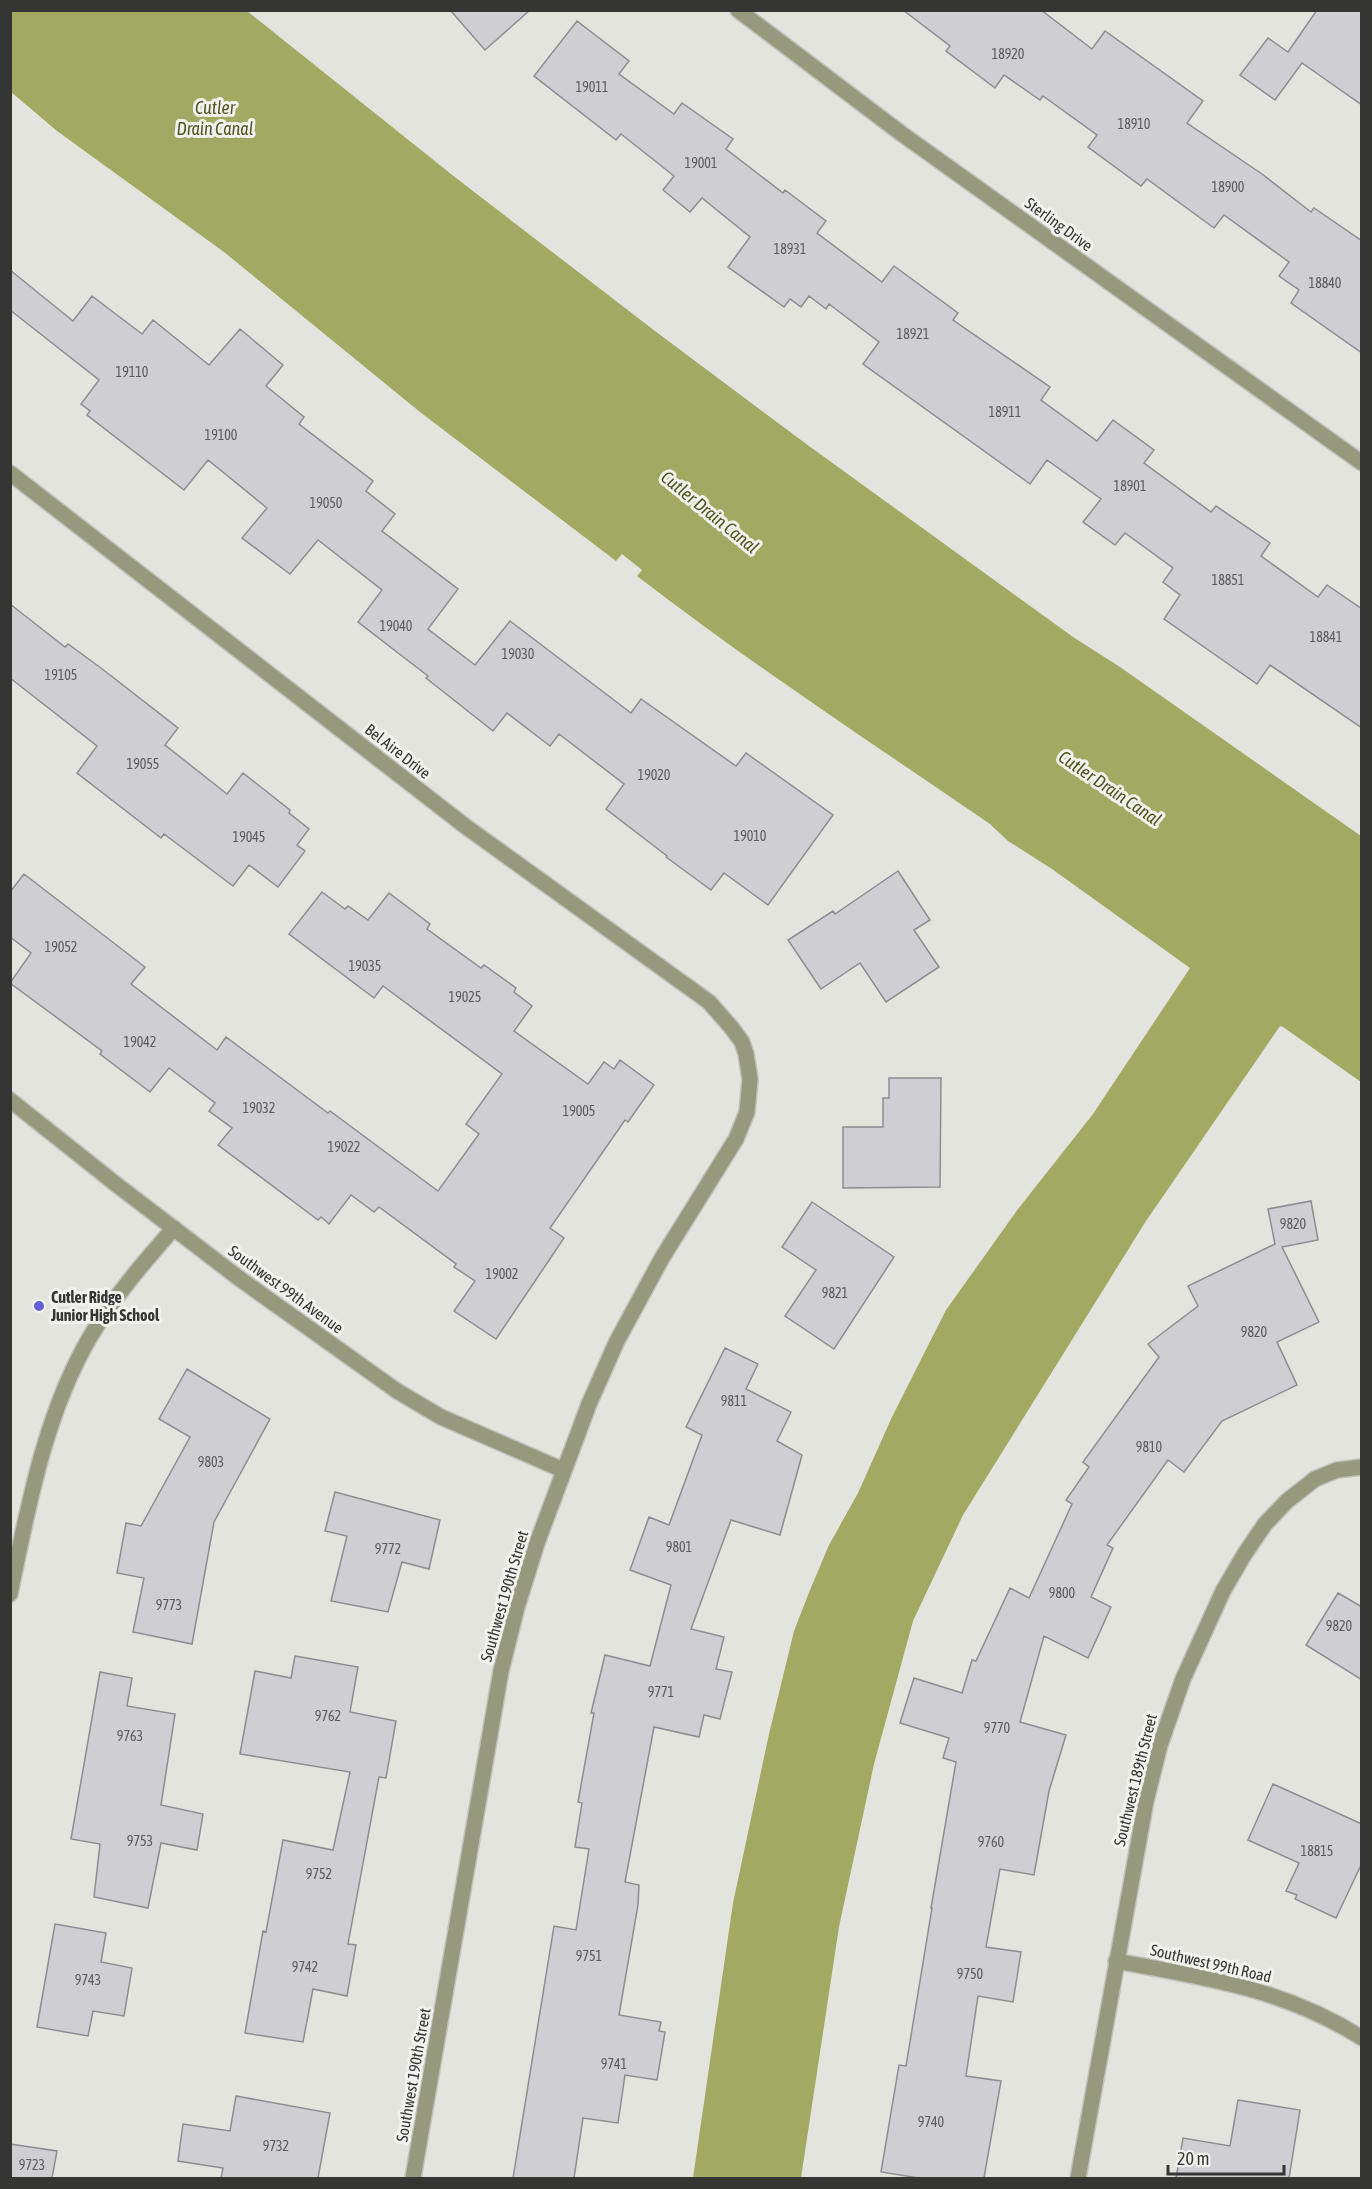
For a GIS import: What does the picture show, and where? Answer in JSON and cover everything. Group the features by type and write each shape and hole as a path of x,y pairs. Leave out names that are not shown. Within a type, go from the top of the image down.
{"street":[{"name":"Sterling Drive","path":"738,10 902,134 1362,463"},
{"name":"Bel Aire Drive","path":"10,473 465,826 709,1002 742,1042 749,1065"},
{"name":"Southwest 190th Street","path":"413,2178 501,1671 524,1586 563,1470 589,1404 639,1297 742,1126 750,1094 749,1065"},
{"name":"Southwest 99th Avenue","path":"10,1100 250,1286 414,1402 441,1417 563,1470"},
{"path":"10,1594 31,1500 50,1431 67,1383 100,1322 134,1274 174,1228"},
{"name":"Southwest 189th Street","path":"1078,2178 1146,1801 1160,1745 1183,1679 1223,1591 1265,1524 1315,1479 1325,1474 1361,1467"},
{"name":"Southwest 99th Road","path":"1116,1961 1262,1991 1295,2002 1362,2037"}],"water":[{"name":"Cutler Drain Canal","path":"10,11 247,11 456,178 809,446 1073,637 1120,667 1361,836 1361,1082 1280,1026 1146,1221 963,1515 913,1621 874,1764 839,1927 801,2178 693,2178 733,1903 769,1734 794,1631 829,1545 858,1493 892,1417 946,1310 1018,1209 1093,1114 1190,968 1052,869 1008,841 990,824 812,703 680,609 637,576 642,570 622,554 616,561 420,412 224,252 57,131 11,92"}],"building":[{"path":"450,10 530,10 485,50"},
{"path":"903,10 1041,10 1092,49 1105,31 1203,101 1187,123 1262,174 1311,212 1314,208 1362,241 1362,353 1291,303 1299,290 1279,276 1289,262 1224,215 1214,228 1147,179 1141,186 1088,147 1097,135 1043,96 1040,100 1004,75 995,88 946,51 950,46"},
{"path":"1317,10 1362,10 1362,105 1302,63 1275,100 1240,75 1268,38 1288,52"},
{"path":"577,21 629,61 619,74 674,114 682,103 733,139 726,149 783,193 785,190 826,221 817,233 882,282 894,266 958,313 953,320 1050,387 1041,400 1097,441 1113,420 1154,450 1144,463 1211,512 1216,506 1270,543 1261,556 1318,597 1327,585 1362,609 1362,728 1270,665 1257,684 1164,619 1180,595 1163,582 1173,568 1125,533 1115,545 1083,522 1101,499 1047,460 1030,484 863,364 879,342 829,304 826,309 809,296 801,307 790,299 784,307 728,267 750,237 702,198 690,212 663,190 674,176 621,134 616,140 534,76"},
{"path":"10,270 73,321 92,296 142,334 153,320 209,365 240,329 283,365 266,386 304,417 299,424 373,481 366,491 395,514 382,531 458,589 428,629 475,665 510,621 631,713 641,699 736,766 746,753 833,815 768,905 724,873 711,890 606,809 624,784 559,734 550,746 507,713 493,731 426,678 428,676 358,622 382,590 318,540 290,574 242,538 267,508 208,460 184,490 87,415 90,411 81,404 99,380 10,310"},
{"path":"10,604 65,647 68,644 101,668 178,728 165,745 227,794 243,773 290,810 289,813 309,829 297,845 305,851 278,887 249,865 233,886 164,834 161,838 77,773 97,746 10,678"},
{"path":"898,871 930,920 914,930 939,967 886,1002 860,963 821,989 788,940 833,911 835,914"},
{"path":"24,874 145,967 131,984 217,1050 226,1037 438,1191 479,1134 466,1124 502,1074 383,986 374,998 289,934 322,892 345,909 348,906 368,920 389,893 430,924 427,929 481,968 484,965 516,988 514,992 532,1006 514,1031 588,1084 604,1062 614,1069 620,1060 654,1085 628,1122 625,1120 550,1228 564,1238 496,1339 454,1311 475,1281 454,1267 456,1264 379,1207 374,1212 351,1195 329,1224 321,1217 318,1220 218,1145 232,1128 209,1111 215,1103 169,1068 150,1092 100,1054 102,1051 10,983 31,953 10,937 10,892"},
{"path":"889,1078 941,1078 940,1187 843,1188 843,1127 883,1127 883,1098 889,1098"},
{"path":"1311,1201 1318,1240 1282,1247 1319,1322 1277,1342 1297,1385 1222,1421 1184,1472 1168,1460 1107,1545 1113,1548 1091,1597 1111,1607 1088,1658 1044,1636 1020,1722 1066,1735 1049,1791 1034,1875 1000,1869 986,1947 1021,1952 1013,2002 978,1996 966,2076 1001,2081 984,2178 919,2178 881,2172 899,2065 906,2066 956,1762 943,1758 949,1738 900,1723 914,1678 962,1693 972,1660 976,1661 1010,1588 1029,1598 1072,1504 1066,1500 1089,1467 1083,1462 1159,1357 1148,1344 1198,1306 1188,1286 1275,1244 1268,1209"},
{"path":"812,1202 894,1257 834,1349 785,1316 816,1270 782,1247"},
{"path":"725,1348 758,1364 746,1389 791,1412 777,1441 802,1455 780,1535 731,1520 691,1629 724,1637 716,1669 732,1672 720,1719 704,1715 699,1737 654,1727 625,1882 639,1885 638,1905 619,2015 661,2022 659,2031 665,2032 657,2080 625,2075 618,2123 583,2118 574,2178 513,2178 554,1926 576,1930 589,1849 575,1847 582,1803 578,1802 594,1713 591,1713 605,1655 650,1666 671,1585 630,1570 649,1517 669,1525 702,1435 686,1427"},
{"path":"187,1369 270,1419 214,1522 192,1644 133,1632 144,1578 117,1573 126,1523 141,1526 190,1437 159,1419"},
{"path":"335,1492 440,1520 429,1569 402,1562 388,1612 331,1601 347,1536 325,1531"},
{"path":"1338,1593 1362,1607 1362,1680 1306,1645"},
{"path":"295,1656 358,1667 350,1712 396,1721 386,1778 379,1777 348,1944 356,1945 347,1996 313,1989 303,2042 245,2033 263,1931 266,1932 283,1840 333,1850 350,1772 240,1754 255,1671 291,1678"},
{"path":"100,1672 132,1678 127,1706 175,1714 161,1805 203,1814 197,1850 161,1843 148,1908 94,1897 100,1844 71,1839"},
{"path":"1273,1784 1362,1824 1362,1863 1336,1918 1295,1899 1297,1895 1286,1891 1299,1863 1248,1840"},
{"path":"55,1924 106,1933 101,1962 132,1968 124,2016 93,2011 88,2036 37,2027"},
{"path":"236,2096 330,2113 318,2178 221,2178 223,2168 178,2161 183,2124 230,2131"},
{"path":"1238,2100 1300,2110 1289,2178 1176,2178 1183,2138 1230,2146"},
{"path":"10,2144 57,2151 52,2178 10,2178"}],"place":[{"name":"Cutler Ridge Junior High School","path":"39,1306"}]}
